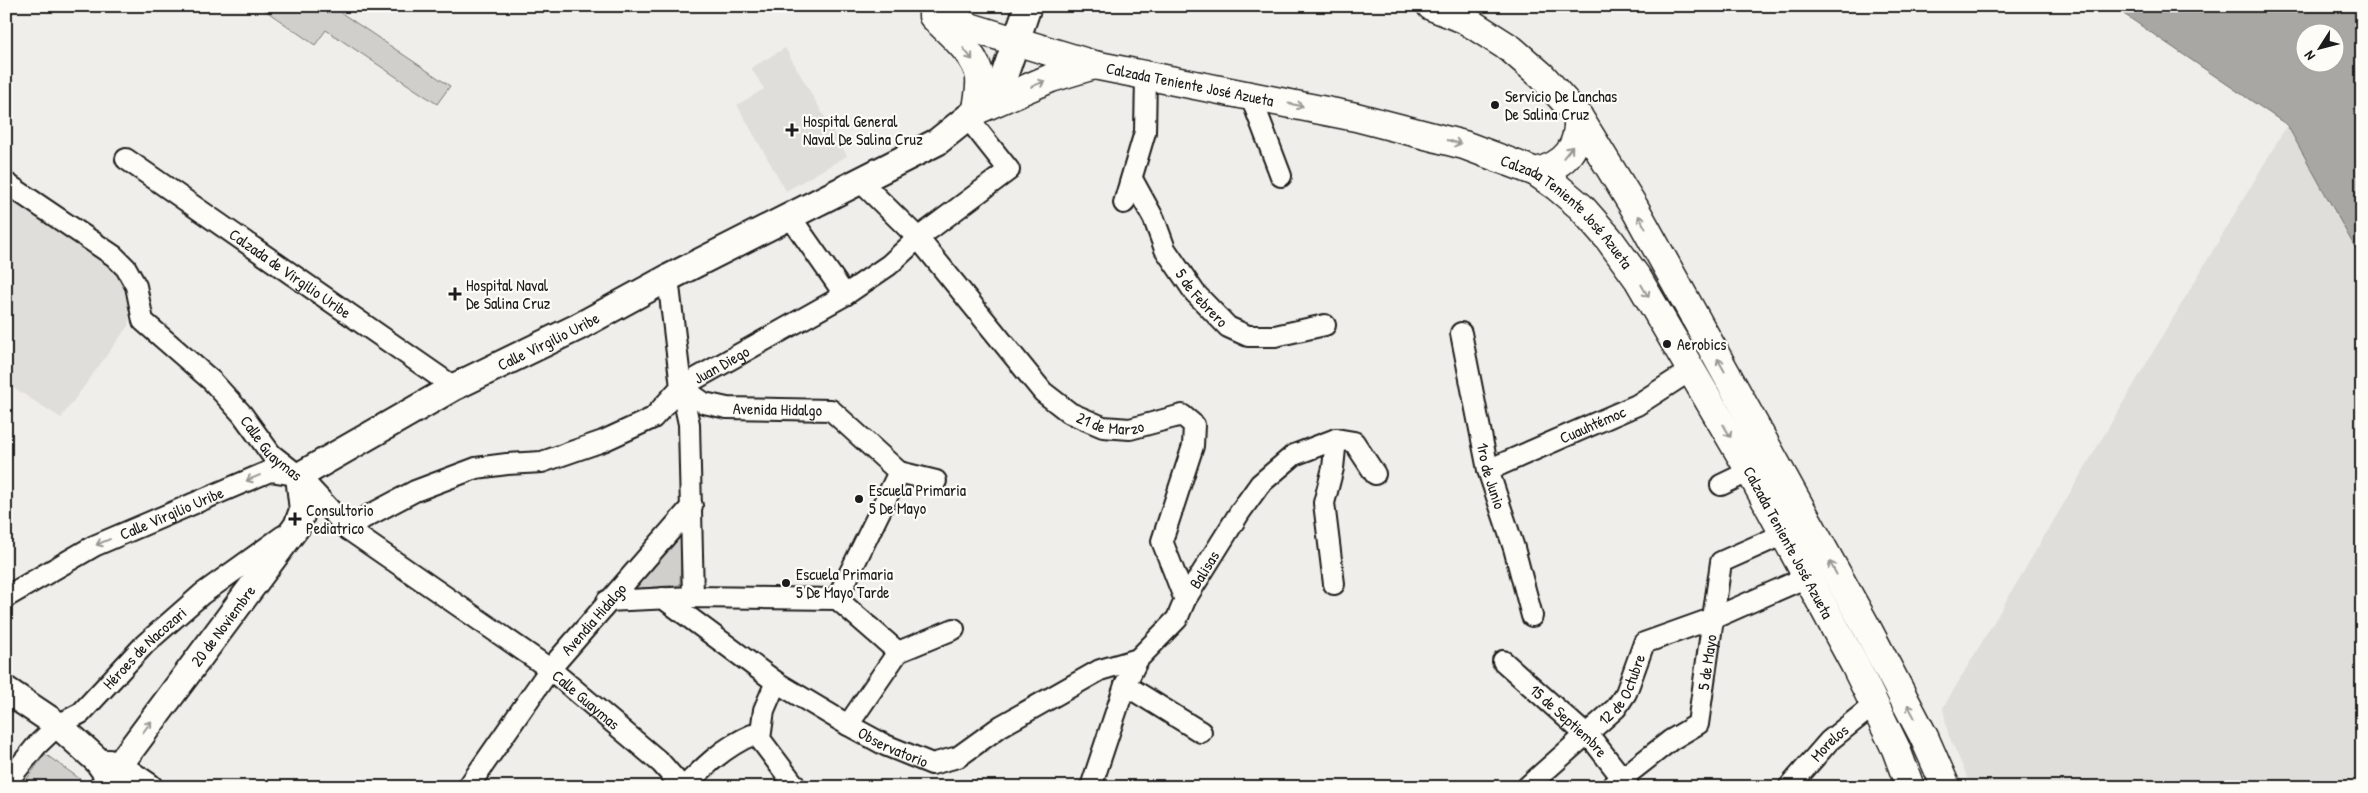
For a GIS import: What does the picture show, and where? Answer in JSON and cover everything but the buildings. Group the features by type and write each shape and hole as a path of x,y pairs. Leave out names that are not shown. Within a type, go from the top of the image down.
{"main road":[{"path":"923,6 965,50 978,68 980,80 972,114"},
{"name":"Calzada Teniente José Azueta","path":"931,6 966,26 1094,64 1356,117 1464,145 1536,172 1581,207 1609,239 1638,279 1750,471 1875,704 1896,749 1910,787"},
{"name":"Calzada Teniente José Azueta","path":"1431,6 1464,19 1511,49 1542,76 1578,116 1634,206 1924,737 1946,787"},
{"path":"972,114 1051,78 1094,64"},
{"path":"1536,172 1558,164 1571,149 1579,132 1578,116"},
{"path":"1896,749 1924,737"}],"street":[{"name":"Calle Virgilio Uribe","path":"6,597 94,546 270,470 299,476 454,388 578,328 668,278 791,218 937,142 972,114 1001,85 1028,6"},
{"path":"1124,203 1145,132 1146,76"},
{"path":"1251,96 1281,176"},
{"name":"Juan Diego","path":"349,530 362,519 415,492 476,468 542,462 604,441 653,418 681,387 845,295 889,265 918,238 1010,170 972,114"},
{"name":"Calzada de Virgilio Uribe","path":"126,159 454,388"},
{"name":"5 de Febrero","path":"1132,179 1154,219 1165,249 1195,293 1228,327 1248,336 1275,336 1325,325"},
{"path":"861,182 918,238"},
{"name":"Calle Guaymas","path":"6,183 114,256 126,268 136,286 143,321 212,381 242,414 271,454 299,476 349,530 550,668 661,763 683,787"},
{"path":"791,218 845,295"},
{"name":"21 de Marzo","path":"918,238 1044,392 1070,413 1103,428 1130,429 1182,415 1194,425 1193,446 1162,541 1186,600"},
{"path":"668,278 681,387 689,424 693,597"},
{"name":"1ro de Junio","path":"1461,333 1488,470 1514,548 1532,616"},
{"name":"Cuauhtémoc","path":"1488,470 1637,405 1691,370"},
{"name":"Avenida Hidalgo","path":"681,387 704,403 728,408 831,410 899,472"},
{"path":"1334,584 1324,503 1334,468 1336,439 1354,442 1375,474"},
{"name":"Balisas","path":"1091,787 1125,685 1138,659 1177,619 1186,600 1240,512 1260,484 1294,455 1336,439"},
{"path":"1721,485 1750,471"},
{"path":"838,599 899,472 936,481"},
{"name":"20 de Noviembre","path":"110,775 297,526 303,510 299,476"},
{"name":"Avendia Hidalgo","path":"468,787 550,668 692,506"},
{"name":"Héroes de Nacozari","path":"6,783 37,745 58,725 80,713 145,644 202,594 297,526"},
{"name":"5 de Mayo","path":"1621,784 1671,740 1698,724 1721,562 1784,534"},
{"name":"12 de Octubre","path":"1527,787 1587,736 1616,708 1621,701 1644,643 1714,618 1807,577"},
{"path":"607,601 693,597 838,599 898,652"},
{"name":"Observatorio","path":"663,598 776,682 848,725 886,745 932,764 958,757 1001,726 1100,670 1138,659"},
{"path":"848,725 898,652 954,630"},
{"name":"15 de Septiembre","path":"1503,661 1596,743 1621,784"},
{"path":"760,739 764,710 776,682"},
{"path":"1125,685 1201,732"},
{"path":"6,690 58,725 110,775 149,787"},
{"name":"Morelos","path":"1789,787 1829,741 1875,704"},
{"path":"683,787 715,757 752,735 760,739 796,787"}],"shaded area":[{"path":"259,6 331,6 450,86 437,104 326,30 315,45"},
{"path":"2112,6 2362,6 2362,260 2287,125"},
{"name":"Hospital General Naval De Salina Cruz","path":"785,48 847,156 786,191 737,105 764,89 751,68"},
{"path":"2287,125 2362,260 2362,787 1972,787 1948,734 1943,708"},
{"path":"6,196 114,267 124,280 131,303 128,326 61,418 6,383"},
{"path":"682,532 680,585 631,589"},
{"path":"45,754 83,781 78,787 21,787"}],"place":[{"name":"Servicio De Lanchas De Salina Cruz","path":"1495,105"},
{"name":"Hospital General Naval De Salina Cruz","path":"792,130"},
{"name":"Hospital Naval De Salina Cruz","path":"455,294"},
{"name":"Aerobics","path":"1667,344"},
{"name":"Escuela Primaria 5 De Mayo","path":"859,499"},
{"name":"Consultorio Pediatrico","path":"295,519"},
{"name":"Escuela Primaria 5 De Mayo Tarde","path":"786,583"}]}
